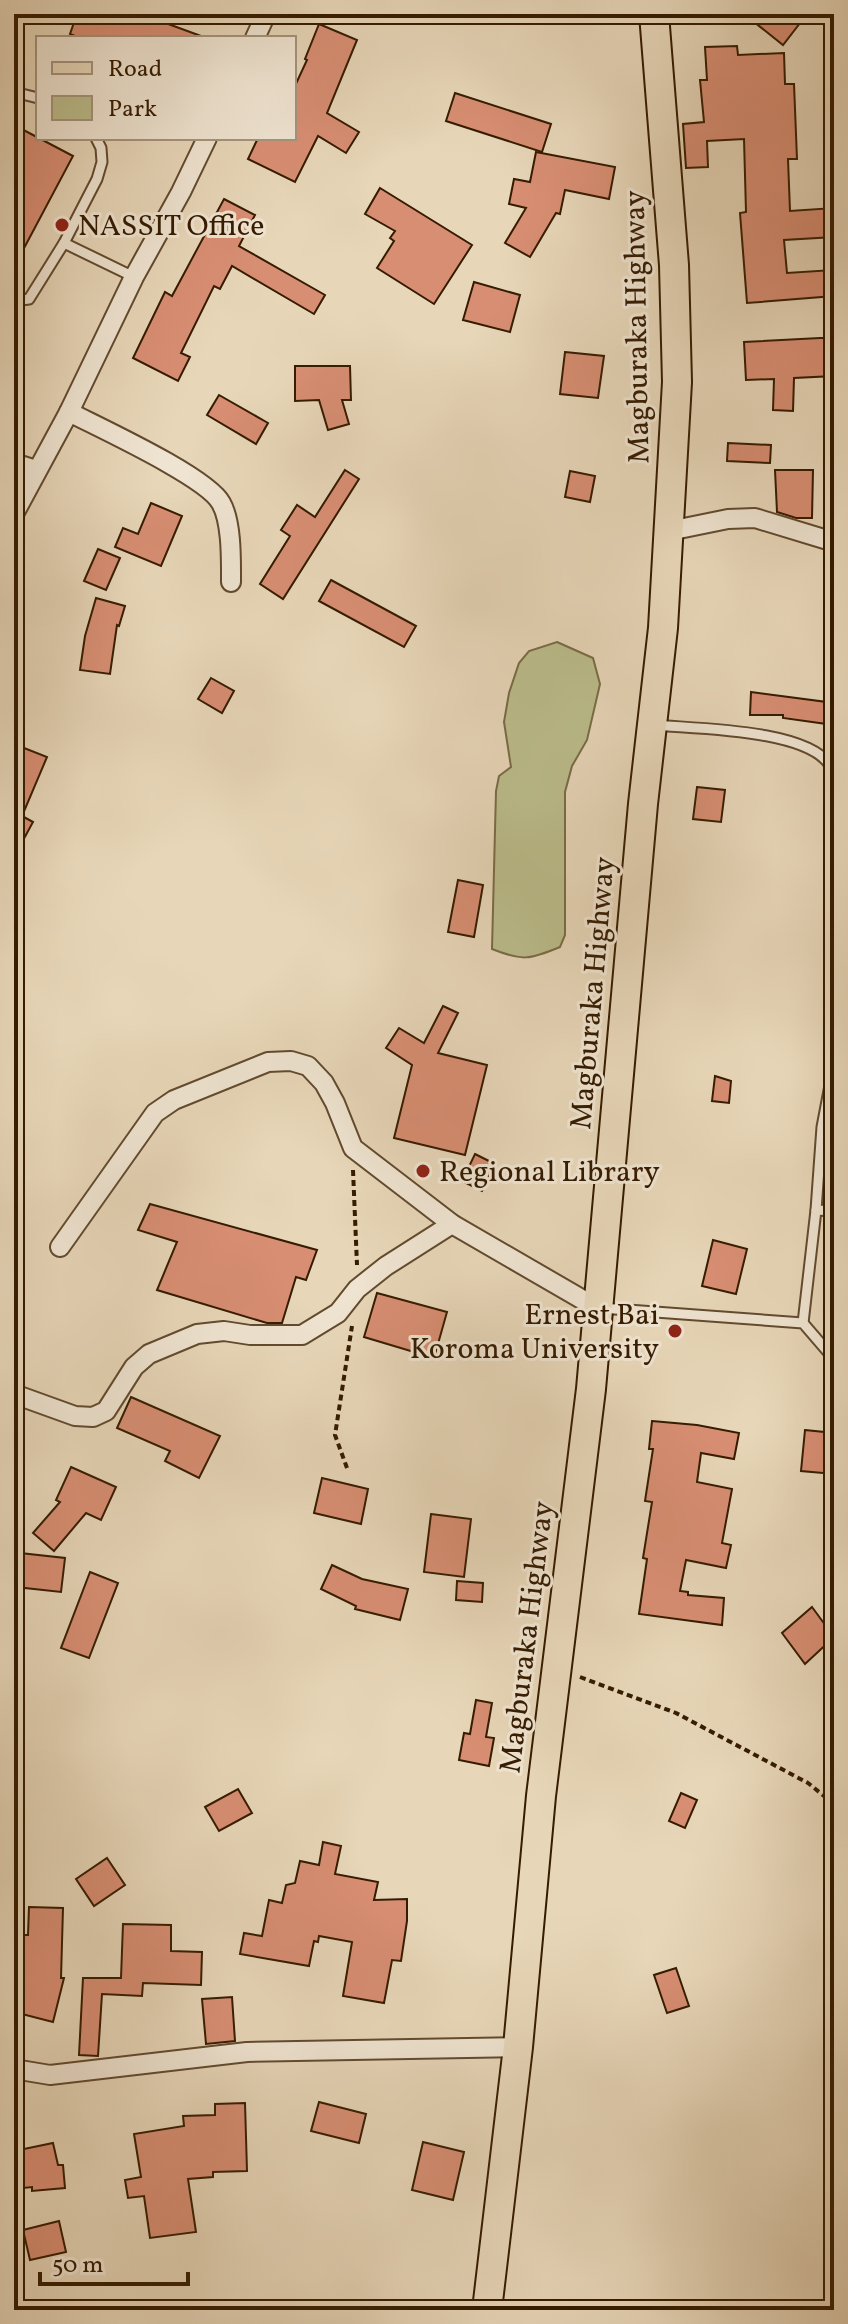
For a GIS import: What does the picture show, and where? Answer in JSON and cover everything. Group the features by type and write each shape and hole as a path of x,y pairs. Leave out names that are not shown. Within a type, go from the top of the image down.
{"main road":[{"name":"Magburaka Highway","path":"487,2310 518,2047 541,1796 591,1389 643,804 654,725 669,531 677,382 674,265 654,14"}],"street":[{"path":"256,36 266,14"},
{"path":"14,514 206,140"},
{"path":"69,412 175,467 200,483 221,503 231,556 231,582"},
{"path":"14,463 36,470"},
{"path":"669,531 728,519 755,518 834,542"},
{"path":"60,1247 155,1113 174,1100 246,1070 268,1062 291,1061 308,1066 324,1083 353,1148 452,1224 597,1308"},
{"path":"14,1394 75,1416 93,1417 106,1411 134,1367 149,1354 197,1334 224,1331 250,1335 302,1335 338,1313 357,1289 386,1266 452,1224"},
{"path":"14,2069 50,2075 247,2052 518,2047"}],"lane":[{"path":"14,92 36,98"},
{"path":"14,301 29,299 64,243 97,179 102,162 97,140"},
{"path":"64,243 134,277"},
{"path":"654,725 782,738 810,747 830,765 834,788"},
{"path":"803,1323 822,1127 833,1067"},
{"path":"816,1210 834,1211"},
{"path":"597,1308 803,1323 834,1359"}],"path":[{"path":"833,1067 823,948 834,842"},
{"path":"557,1668 676,1713 808,1783 834,1804"}],"green space":[{"path":"557,642 593,658 600,684 587,740 572,766 565,792 565,935 560,947 533,957 511,956 492,949 496,791 499,776 511,767 504,722 519,663 529,651"}],"building":[{"path":"77,14 141,14 201,36 75,36 70,34"},
{"path":"744,14 807,14 783,45"},
{"path":"319,24 357,40 327,113 359,132 346,153 318,136 295,182 248,159 257,140 296,140 296,84"},
{"path":"737,46 738,55 784,53 785,84 794,84 797,159 788,159 790,211 834,208 834,237 784,240 787,273 833,270 834,296 747,303 740,213 746,212 744,139 707,141 708,167 686,168 683,124 704,122 700,80 707,80 705,47"},
{"path":"455,93 551,124 542,152 446,121"},
{"path":"14,125 36,137 36,140 43,140 73,156 14,267"},
{"path":"536,152 615,167 609,199 565,190 560,214 556,213 530,257 505,243 526,208 509,204 514,179 530,182"},
{"path":"380,188 472,245 434,304 377,268 394,241 390,238 395,231 365,214"},
{"path":"224,199 255,215 239,246 325,295 314,314 232,266 220,289 214,286 181,353 190,357 178,381 133,358 165,292 172,296"},
{"path":"474,282 520,295 510,332 463,320"},
{"path":"834,338 834,376 794,378 793,411 773,410 774,379 746,380 744,342"},
{"path":"565,352 604,356 598,398 560,394"},
{"path":"295,366 350,366 351,400 342,400 349,424 328,430 319,400 295,401"},
{"path":"219,395 268,423 256,444 207,415"},
{"path":"728,443 771,445 770,463 727,461"},
{"path":"345,470 359,479 283,599 260,584 290,536 281,530 297,505 315,517"},
{"path":"775,470 813,470 812,518 796,518 777,512"},
{"path":"570,471 595,476 590,502 565,497"},
{"path":"151,503 182,516 161,566 115,547 123,528 138,534"},
{"path":"98,549 120,558 106,590 84,581"},
{"path":"331,580 416,626 404,647 319,601"},
{"path":"96,598 125,606 117,625 110,674 80,670 85,636"},
{"path":"211,678 234,691 222,713 198,699"},
{"path":"751,692 834,703 834,725 783,718 783,715 750,715"},
{"path":"14,744 47,757 22,816 33,822 14,857"},
{"path":"697,787 725,790 721,822 693,819"},
{"path":"458,880 483,885 474,937 448,932"},
{"path":"443,1006 458,1013 438,1053 487,1065 465,1155 394,1138 412,1065 386,1048 399,1028 424,1043"},
{"path":"715,1076 731,1081 729,1103 712,1101"},
{"path":"475,1154 495,1164 482,1191 462,1181"},
{"path":"150,1204 317,1250 306,1280 296,1277 282,1323 267,1323 157,1290 177,1242 138,1230"},
{"path":"713,1240 747,1249 736,1294 702,1286"},
{"path":"377,1293 447,1312 434,1358 364,1337"},
{"path":"131,1397 220,1436 199,1478 165,1461 170,1451 117,1428"},
{"path":"652,1421 739,1433 734,1459 701,1453 697,1482 732,1489 722,1543 731,1545 726,1568 686,1560 680,1591 688,1592 688,1595 724,1598 722,1625 639,1614 647,1559 643,1558 652,1502 645,1501 653,1449 649,1449"},
{"path":"805,1430 834,1433 834,1474 801,1471"},
{"path":"71,1467 116,1487 101,1520 86,1513 54,1551 33,1533 60,1502 56,1500"},
{"path":"322,1478 368,1489 361,1524 314,1513"},
{"path":"431,1514 471,1519 464,1577 424,1572"},
{"path":"20,1553 65,1558 61,1592 16,1587"},
{"path":"332,1565 362,1579 408,1589 400,1620 355,1609 356,1606 321,1589"},
{"path":"90,1572 118,1583 89,1658 61,1648"},
{"path":"457,1581 483,1583 482,1602 456,1600"},
{"path":"812,1607 834,1637 805,1664 782,1633"},
{"path":"476,1700 492,1703 486,1737 494,1738 489,1766 459,1760 464,1733 470,1734"},
{"path":"238,1789 252,1813 219,1831 205,1807"},
{"path":"681,1793 697,1800 685,1828 669,1821"},
{"path":"323,1842 341,1846 335,1874 378,1882 374,1900 407,1899 401,1961 392,1960 384,2003 343,1996 352,1942 319,1936 318,1942 314,1941 309,1966 240,1954 244,1933 262,1936 269,1900 282,1903 286,1885 295,1883 300,1861 319,1865"},
{"path":"107,1858 125,1885 94,1906 76,1879"},
{"path":"29,1907 63,1908 61,1978 64,1978 53,2022 14,2012 14,1935 28,1935"},
{"path":"123,1924 171,1925 171,1951 202,1952 201,1985 143,1983 142,1996 102,1994 98,2056 79,2055 83,1978 121,1978"},
{"path":"676,1968 689,2006 667,2013 654,1975"},
{"path":"232,1997 235,2041 206,2044 202,1999"},
{"path":"319,2102 366,2114 359,2143 311,2131"},
{"path":"245,2103 247,2171 213,2172 213,2177 188,2179 196,2232 150,2238 144,2196 128,2198 125,2180 141,2177 134,2134 184,2126 183,2116 215,2115 215,2104"},
{"path":"423,2142 464,2152 453,2200 412,2190"},
{"path":"53,2143 58,2165 63,2165 65,2188 14,2189 14,2151"},
{"path":"59,2221 66,2252 30,2260 23,2230"}],"place":[{"name":"NASSIT Office","path":"62,225"},
{"name":"Regional Library","path":"423,1171"},
{"name":"Ernest Bai Koroma University","path":"675,1331"}]}
